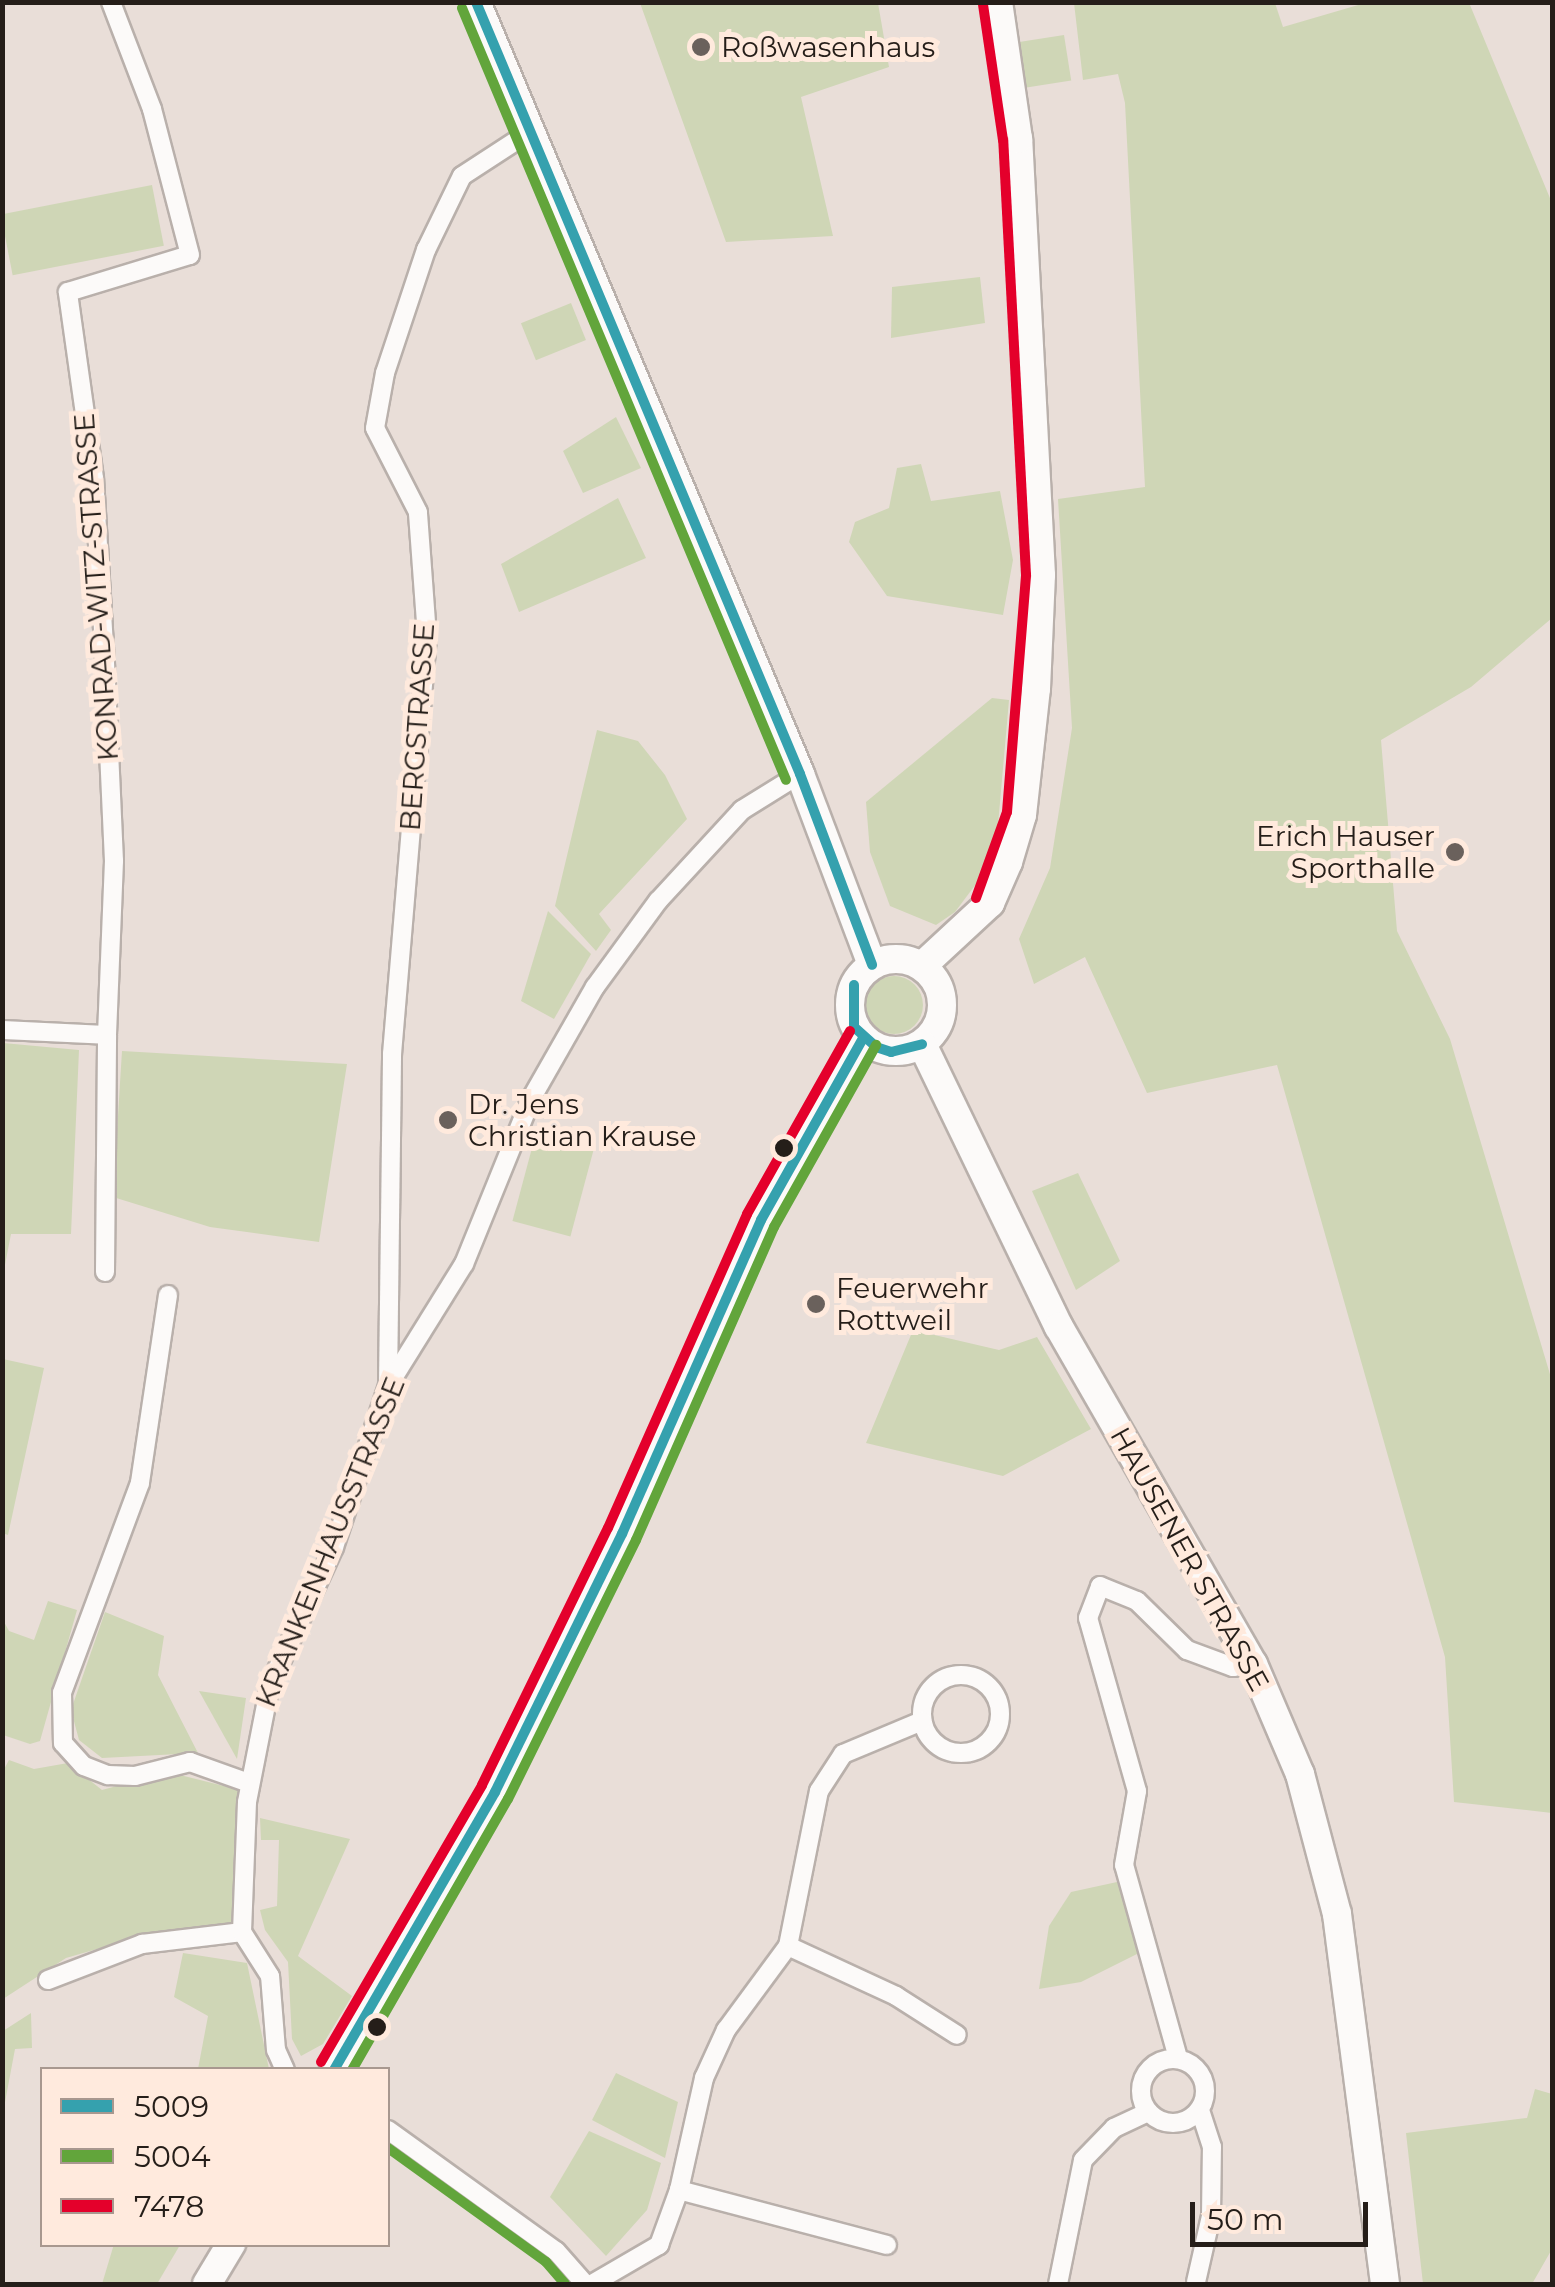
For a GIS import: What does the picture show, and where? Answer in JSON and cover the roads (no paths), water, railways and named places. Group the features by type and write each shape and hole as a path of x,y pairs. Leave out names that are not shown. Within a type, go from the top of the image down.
{"main road":[{"path":"476,2 800,774 872,964"},
{"path":"922,966 990,903 1008,862 1022,815 1036,689 1040,575 1018,139 998,2"},
{"path":"898,958 922,966 942,999 938,1024 922,1044 891,1052 863,1038 850,999 872,964 898,958"},
{"path":"336,2067 495,1792 622,1534 761,1220 863,1038"},
{"name":"HAUSENER STRASSE","path":"922,1044 1058,1327 1253,1664 1300,1774 1338,1914 1386,2284"},
{"path":"207,2284 229,2247"}],"street":[{"name":"KONRAD-WITZ-STRASSE","path":"105,1272 114,861 94,478 68,292 190,255 152,109 110,2"},
{"name":"BERGSTRASSE","path":"388,1386 392,1054 427,636 418,512 375,428 385,373 426,250 462,176 531,131"},
{"name":"KRANKENHAUSSTRASSE","path":"242,1932 249,1784 270,1685 334,1548 388,1386 464,1264 531,1099 594,987 658,901 742,810 800,774"},
{"path":"2,1030 108,1035"},
{"path":"168,1296 140,1483 62,1693 63,1743 84,1766 108,1775 135,1776 190,1762 249,1784"},
{"path":"1196,2282 1212,2199 1212,2148 1200,2109 1206,2091 1201,2073 1178,2058 1124,1865 1137,1791 1088,1618 1100,1586 1137,1601 1187,1650 1234,1667 1253,1664"},
{"path":"958,1675 982,1682 1000,1711 995,1734 966,1754 933,1742 922,1721 926,1696 958,1675"},
{"path":"390,2131 556,2251 588,2284 659,2245 679,2190 704,2078 726,2030 788,1946 819,1792 843,1754 922,1721"},
{"path":"48,1980 142,1944 242,1932 270,1976 276,2050 284,2067"},
{"path":"788,1946 896,1996 957,2035"},
{"path":"1149,2112 1142,2080 1156,2063 1178,2058"},
{"path":"1058,2284 1082,2160 1114,2128 1149,2112 1175,2123 1200,2109"},
{"path":"679,2190 888,2245"}],"place":[{"name":"Roßwasenhaus","path":"701,47"},
{"name":"Erich Hauser Sporthalle","path":"1455,852"},
{"name":"Dr. Jens Christian Krause","path":"448,1120"},
{"name":"Feuerwehr Rottweil","path":"816,1304"}]}
